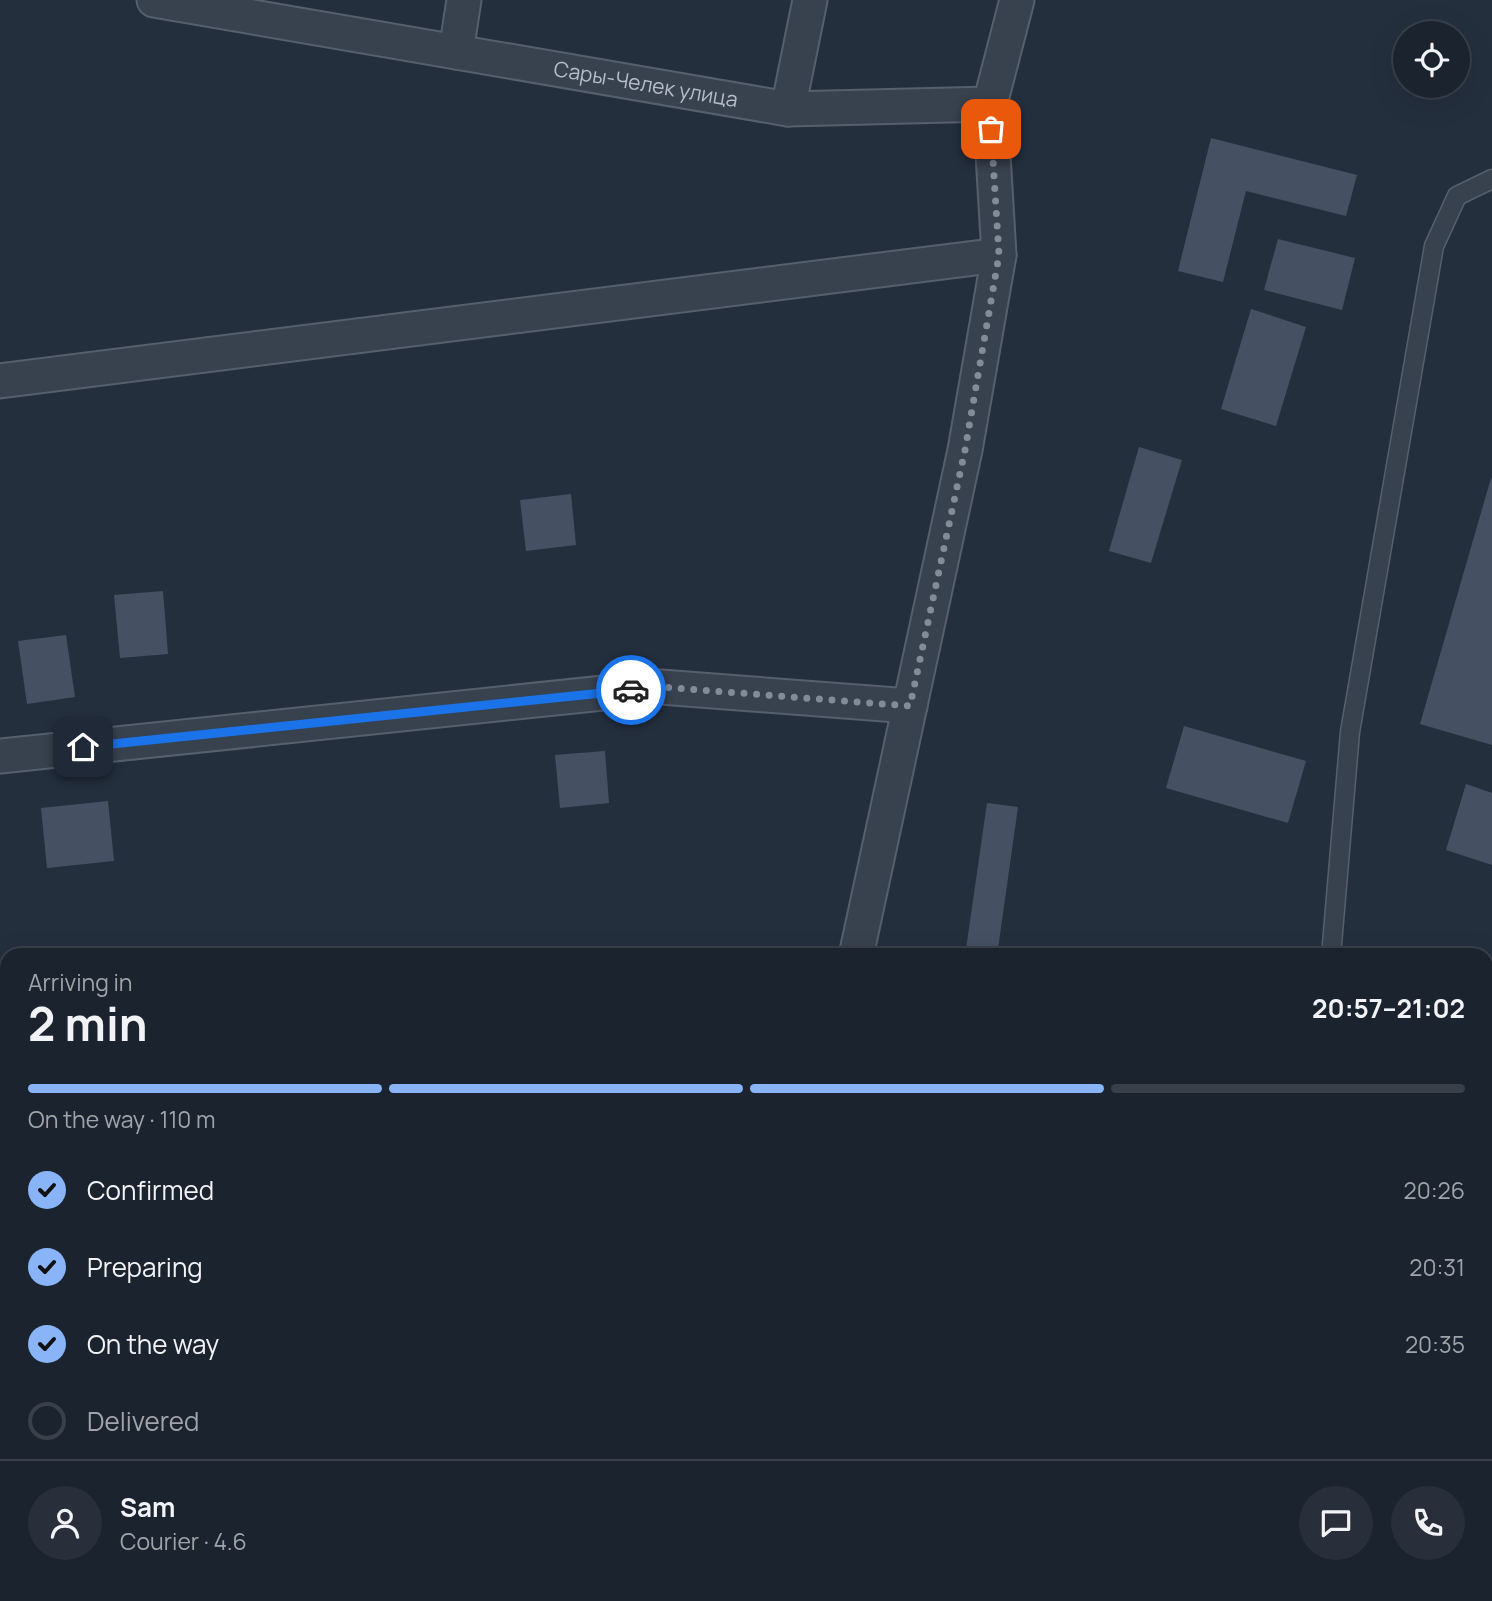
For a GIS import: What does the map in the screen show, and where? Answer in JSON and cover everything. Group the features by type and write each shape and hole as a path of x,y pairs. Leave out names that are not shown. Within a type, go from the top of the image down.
{"street":[{"name":"Сары-Челек улица","path":"153,0 788,109 990,104"},
{"path":"456,52 464,0"},
{"path":"788,109 810,0"},
{"path":"858,948 965,450 999,255 990,104 1017,0"},
{"path":"0,380 999,255"},
{"path":"0,756 661,687 910,706"}],"lane":[{"path":"1332,948 1350,732 1434,246 1457,196 1492,179"}],"building":[{"path":"1211,138 1357,175 1346,216 1246,191 1223,282 1178,271"},
{"path":"1278,239 1355,258 1342,310 1264,290"},
{"path":"1251,309 1306,327 1276,426 1221,409"},
{"path":"1139,447 1182,460 1151,563 1109,551"},
{"path":"1492,479 1492,745 1420,724"},
{"path":"571,494 576,545 526,551 520,500"},
{"path":"163,591 168,654 120,658 114,595"},
{"path":"66,635 75,697 27,704 18,641"},
{"path":"1184,726 1306,761 1288,823 1166,788"},
{"path":"605,751 609,803 560,808 555,755"},
{"path":"1466,784 1492,793 1492,865 1446,850"},
{"path":"108,801 114,861 47,868 41,808"},
{"path":"987,803 1018,807 998,948 966,948"}],"way so far":[{"path":"631,690 661,687 910,706 965,450 999,255 991,129"}],"route":[{"path":"83,747 631,690"}]}
